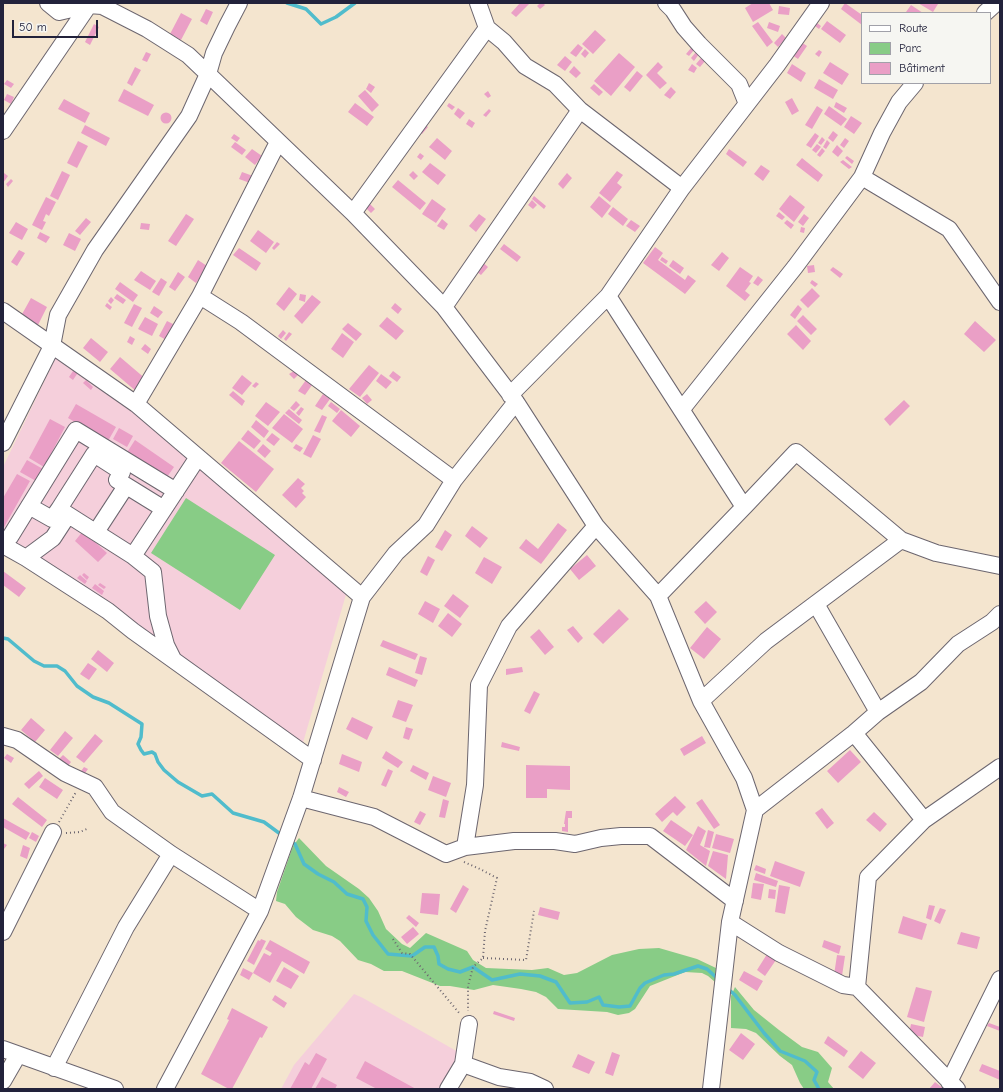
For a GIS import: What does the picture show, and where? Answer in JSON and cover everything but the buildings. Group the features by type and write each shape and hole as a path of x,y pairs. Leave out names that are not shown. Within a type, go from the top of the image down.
{"street":[{"path":"48,3 59,12 89,5 102,6 147,29 188,55 353,213 444,307 513,399 596,526 658,596 701,701 744,778 755,810 730,922 711,1089"},
{"path":"3,443 52,346 58,315 95,250 189,116 208,74 214,53 240,3"},
{"path":"478,3 487,28 504,42 525,66 555,84 580,110 682,188"},
{"path":"666,3 674,10 684,27 699,44 739,84 747,104"},
{"path":"165,1089 260,911 301,798 362,597 396,553 426,525 454,480 513,399 608,296 682,188 747,104 821,3"},
{"path":"986,12 996,3"},
{"path":"3,131 89,5"},
{"path":"353,213 487,28"},
{"path":"682,409 795,267 862,177 882,132 900,102 913,84"},
{"path":"444,307 580,110"},
{"path":"136,404 200,296 278,142"},
{"path":"862,177 949,229 1000,302"},
{"path":"200,296 242,322 454,480"},
{"path":"608,296 744,507"},
{"path":"3,311 136,404 362,597"},
{"path":"3,541 10,537 76,430 164,509"},
{"path":"26,558 53,538 63,512 97,449"},
{"path":"658,596 796,452 901,540 936,553 1000,566"},
{"path":"133,556 198,457"},
{"path":"125,473 176,491"},
{"path":"96,532 125,473"},
{"path":"29,506 52,519 63,512"},
{"path":"63,512 133,556 153,572 158,616 166,645 174,660"},
{"path":"465,848 475,785 478,685 509,626 596,526"},
{"path":"701,701 766,641 901,540"},
{"path":"3,545 26,558 108,611 313,760"},
{"path":"816,604 878,712"},
{"path":"755,810 854,733 878,712 921,682 958,644 992,622 1000,614"},
{"path":"854,733 924,820"},
{"path":"3,736 17,740 65,773 96,787 112,812 171,854 260,911"},
{"path":"857,987 868,877 924,820 1000,767"},
{"path":"301,798 374,817 446,854 465,848 514,841 555,841 575,844 614,836 650,836 734,901"},
{"path":"3,932 53,832"},
{"path":"54,1068 126,927 171,854"},
{"path":"730,922 779,953 836,982 843,985 857,987 953,1086 1000,979"},
{"path":"448,1089 463,1064 469,1024"},
{"path":"3,1081 10,1052 115,1089"},
{"path":"463,1064 500,1077 530,1082 545,1089"}],"path":[{"path":"84,781 76,791 53,832 80,832 89,828"},
{"path":"446,854 497,878 485,931 483,958 473,968 468,986 469,1024"},
{"path":"483,958 526,960 534,911"},
{"path":"393,938 402,953 410,954 469,1024"}],"shaded area":[{"path":"58,353 132,406 347,591 302,746 3,541 3,467"},
{"path":"354,994 460,1053 443,1089 281,1089 294,1065"}],"green space":[{"path":"186,498 275,555 240,610 151,553"},
{"path":"299,838 326,866 359,889 369,898 378,911 386,929 402,944 410,948 426,933 467,951 473,960 486,968 532,970 548,968 564,975 577,973 612,955 639,949 659,948 697,959 716,968 715,982 702,973 685,972 650,986 635,1009 629,1013 618,1015 607,1012 558,1009 546,997 536,992 521,989 493,985 474,990 440,986 402,971 384,971 371,964 358,960 340,941 332,936 313,930 296,917 285,904 276,901 277,892 293,846"},
{"path":"735,987 754,1010 779,1030 802,1047 818,1052 832,1068 828,1082 834,1089 804,1089 792,1065 780,1056 756,1033 746,1029 731,1028 731,996"}],"waterway":[{"path":"287,3 306,9 321,24 336,17 355,3"},
{"path":"3,638 8,639 34,661 44,666 57,666 65,671 77,686 93,697 109,703 142,724 141,737 138,744 141,750 144,754 152,752 155,754 158,762 164,770 178,782 202,796 212,794 233,813 264,822 283,836"},
{"path":"290,841 295,844 304,864 318,874 334,882 347,894 363,899 367,907 366,921 373,935 388,954 412,956 425,947 434,947 438,956 439,964 448,969 460,972 473,967 492,980 520,974 540,976 556,982 570,1003 587,1002 599,997 603,1005 619,1007 630,1006 640,988 645,983 664,975 674,974 698,966 707,969 718,979"},
{"path":"727,988 735,995 780,1051 805,1061 817,1072 814,1080 819,1089"}]}
